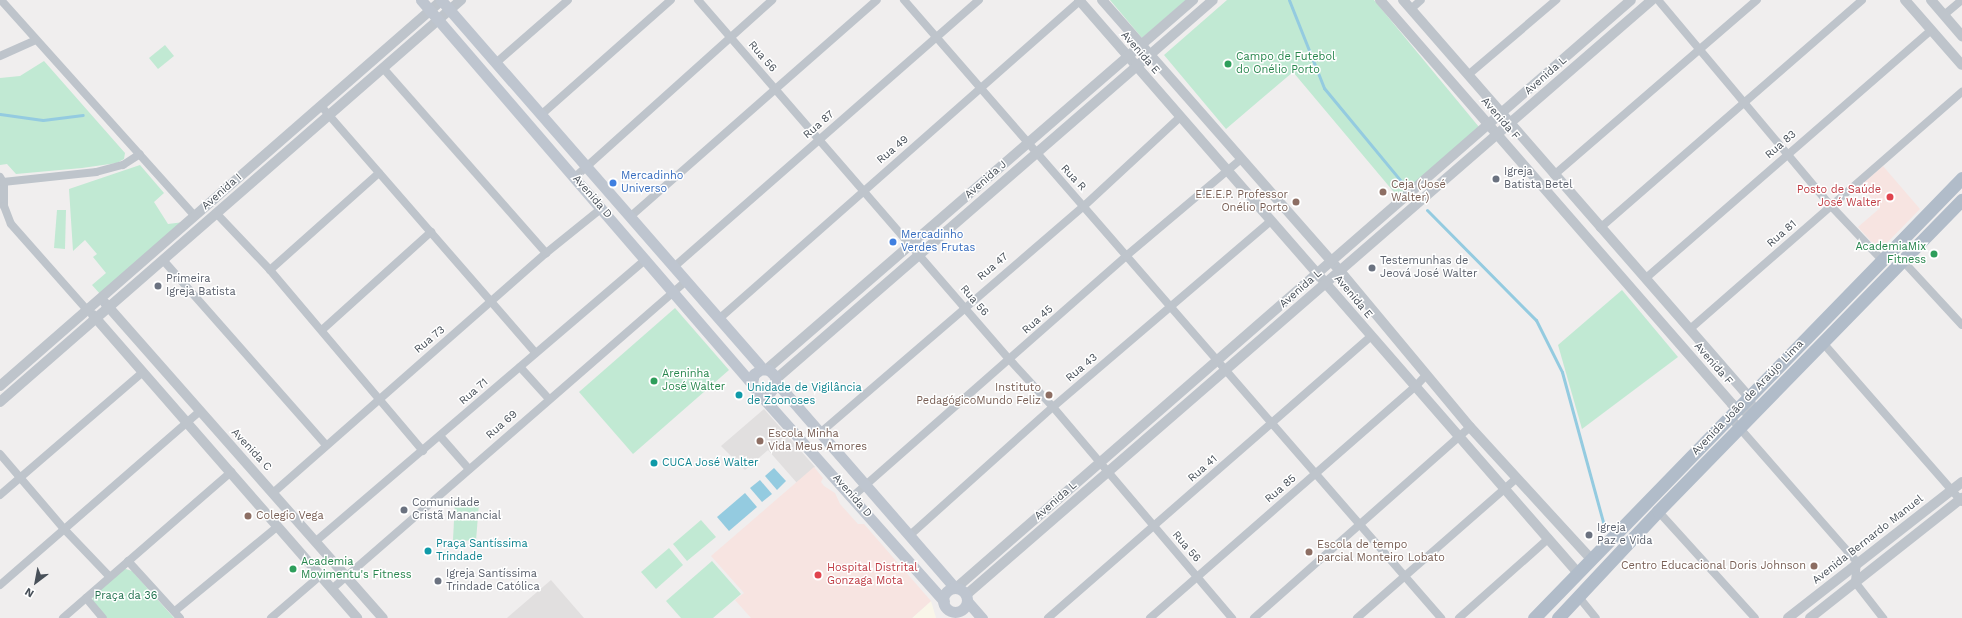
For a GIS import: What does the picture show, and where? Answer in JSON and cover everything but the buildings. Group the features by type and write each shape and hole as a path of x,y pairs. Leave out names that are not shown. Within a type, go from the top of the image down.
{"main road":[{"name":"Avenida D","path":"421,0 756,388 944,601"},
{"name":"Avenida D","path":"441,0 765,369"},
{"name":"Avenida João de Araújo Lima","path":"1534,618 1962,178"},
{"name":"Avenida João de Araújo Lima","path":"1558,618 1658,511 1962,200"},
{"path":"1870,273 1880,284"},
{"path":"1850,293 1861,304"},
{"path":"765,369 773,372 776,381 770,392 756,388 754,374 765,369"},
{"name":"Avenida D","path":"776,381 909,536 956,588"},
{"path":"967,598 964,609 955,615 945,607 944,601 947,591 956,588 967,598 982,618"}],"street":[{"path":"2,0 194,216"},
{"name":"Avenida I","path":"0,386 441,0"},
{"name":"Avenida I","path":"0,402 461,0"},
{"path":"497,62 568,0"},
{"path":"542,114 671,0"},
{"name":"Rua 56","path":"698,0 863,189 910,246 965,306 1010,360 1054,407 1100,464 1232,618"},
{"path":"575,177 586,164 772,0"},
{"path":"631,216 877,0"},
{"name":"Rua R","path":"904,0 982,89 1035,153 1084,206 1171,308 1219,361 1442,618"},
{"name":"Rua 87","path":"675,266 979,0"},
{"name":"Avenida E","path":"1080,0 1227,172 1326,283 1578,573"},
{"name":"Rua 49","path":"720,318 863,189 982,89 1080,0"},
{"name":"Avenida E","path":"1102,0 1240,160 1340,272 1470,427 1516,479 1591,558"},
{"name":"Avenida J","path":"765,369 910,246 1026,142 1128,58 1193,0"},
{"name":"Avenida J","path":"776,381 1035,153 1213,0"},
{"name":"Avenida F","path":"1380,0 1488,124 1734,413"},
{"name":"Avenida F","path":"1403,0 1600,228 1646,278 1749,397 1754,414"},
{"path":"1411,9 1421,0"},
{"path":"1468,75 1556,0"},
{"name":"Avenida L","path":"956,588 1332,263 1488,124 1631,0"},
{"name":"Avenida L","path":"967,598 1107,472 1340,272 1652,0"},
{"path":"1658,0 1701,49 1787,154 1882,260"},
{"path":"1554,175 1757,0"},
{"path":"1600,228 1862,0"},
{"path":"1905,0 1962,65"},
{"path":"1931,0 1962,36"},
{"path":"1944,15 1962,0"},
{"name":"Rua 83","path":"1646,278 1931,30"},
{"path":"0,56 36,40"},
{"path":"383,68 546,253"},
{"name":"Rua 81","path":"1690,329 1962,92"},
{"path":"321,106 536,353"},
{"name":"Rua 47","path":"820,433 965,306 1084,206 1180,117"},
{"path":"140,154 124,165 96,172 2,179 4,206 11,224 333,588 357,618"},
{"name":"Rua 45","path":"852,496 1010,360 1126,256 1240,160"},
{"path":"270,270 379,173"},
{"name":"Rua 73","path":"274,492 325,444 491,303 546,253 602,208"},
{"path":"216,213 270,270 423,451"},
{"name":"Rua 43","path":"909,536 1054,407 1271,221"},
{"path":"322,330 431,232"},
{"name":"Rua 71","path":"316,541 646,259"},
{"path":"163,260 325,444"},
{"path":"1902,260 1962,325"},
{"name":"Rua 69","path":"333,588 687,280"},
{"name":"Avenida C","path":"100,299 199,412 274,492 383,618"},
{"name":"Rua 41","path":"1048,618 1273,424 1371,336"},
{"path":"1810,618 1961,500 1823,343"},
{"path":"520,367 549,399"},
{"path":"0,495 142,373"},
{"name":"Rua 85","path":"1150,618 1415,387 1426,375"},
{"path":"0,585 199,412"},
{"path":"1754,414 1734,413 1740,428 1857,562 1855,582 1883,618"},
{"path":"1254,618 1361,525 1470,427"},
{"path":"440,436 469,469"},
{"path":"0,454 65,530 109,576"},
{"path":"63,618 109,576 231,472"},
{"path":"1357,618 1516,479"},
{"name":"Avenida Bernardo Manuel","path":"1788,618 1857,562 1962,482"},
{"path":"1658,511 1755,618"},
{"path":"175,611 277,526"},
{"path":"1459,618 1549,538"},
{"path":"128,561 180,618"},
{"path":"271,618 321,575"},
{"path":"1578,596 1596,618"},
{"path":"86,598 103,618"}],"shaded area":[{"name":"Posto de Saúde José Walter","path":"1883,166 1920,209 1881,249 1878,249 1858,227 1880,208 1860,186"},
{"name":"Escola Minha Vida Meus Amores","path":"764,409 815,467 797,483 768,450 745,470 721,446"},
{"name":"Hospital Distrital Gonzaga Mota","path":"814,467 823,478 821,482 824,486 835,493 840,504 858,524 864,524 931,601 912,618 751,618 735,600 744,593 711,556"},
{"path":"551,580 584,618 507,618 508,617"},
{"path":"931,601 936,618 912,618"}],"green space":[{"path":"1110,0 1186,0 1142,38"},
{"path":"1227,0 1374,0 1479,127 1398,197 1293,72 1226,129 1164,55"},
{"path":"165,45 174,56 158,69 149,58"},
{"path":"44,61 125,153 124,159 117,163 82,168 16,174 7,164 0,165 0,78 20,76"},
{"path":"140,165 164,193 154,202 168,224 184,222 101,295 92,285 106,273 93,257 97,254 85,240 73,251 69,189"},
{"path":"57,210 66,210 65,249 54,248"},
{"path":"1622,290 1678,357 1582,429 1558,345"},
{"name":"Areninha José Walter","path":"675,308 729,370 633,454 579,392"},
{"path":"455,501 479,503 476,541 453,540"},
{"path":"701,520 716,537 687,561 673,544"},
{"path":"669,548 683,565 656,589 641,572"},
{"path":"712,561 741,594 713,618 681,618 666,601"},
{"name":"Praça da 36","path":"123,568 132,571 174,618 105,618 92,604 93,596"}],"water":[{"path":"774,468 786,481 777,490 765,476"},
{"path":"760,480 772,494 762,502 750,488"},
{"path":"745,493 757,507 729,531 717,517"}],"waterway":[{"path":"1289,0 1324,88 1406,187"},
{"path":"0,114 43,120 83,115"},
{"path":"1427,210 1536,320 1562,372 1605,529"}],"place":[{"name":"Campo de Futebol do Onélio Porto","path":"1228,64"},
{"name":"Igreja Batista Betel","path":"1496,179"},
{"name":"Mercadinho Universo","path":"613,183"},
{"name":"Ceja (José Walter)","path":"1383,192"},
{"name":"Posto de Saúde José Walter","path":"1890,197"},
{"name":"E.E.E.P. Professor Onélio Porto","path":"1296,202"},
{"name":"Mercadinho Verdes Frutas","path":"893,242"},
{"name":"AcademiaMix Fitness","path":"1934,254"},
{"name":"Testemunhas de Jeová José Walter","path":"1372,268"},
{"name":"Primeira Igreja Batista","path":"158,286"},
{"name":"Areninha José Walter","path":"654,381"},
{"name":"Unidade de Vigilância de Zoonoses","path":"739,395"},
{"name":"Instituto PedagógicoMundo Feliz","path":"1049,395"},
{"name":"Escola Minha Vida Meus Amores","path":"760,441"},
{"name":"CUCA José Walter","path":"654,463"},
{"name":"Comunidade Cristã Manancial","path":"404,510"},
{"name":"Colegio Vega","path":"248,516"},
{"name":"Igreja Paz e Vida","path":"1589,535"},
{"name":"Praça Santíssima Trindade","path":"428,551"},
{"name":"Escola de tempo parcial Monteiro Lobato","path":"1309,552"},
{"name":"Centro Educacional Doris Johnson","path":"1814,566"},
{"name":"Academia Movimentu's Fitness","path":"293,569"},
{"name":"Hospital Distrital Gonzaga Mota","path":"818,575"},
{"name":"Igreja Santíssima Trindade Católica","path":"438,581"}]}
